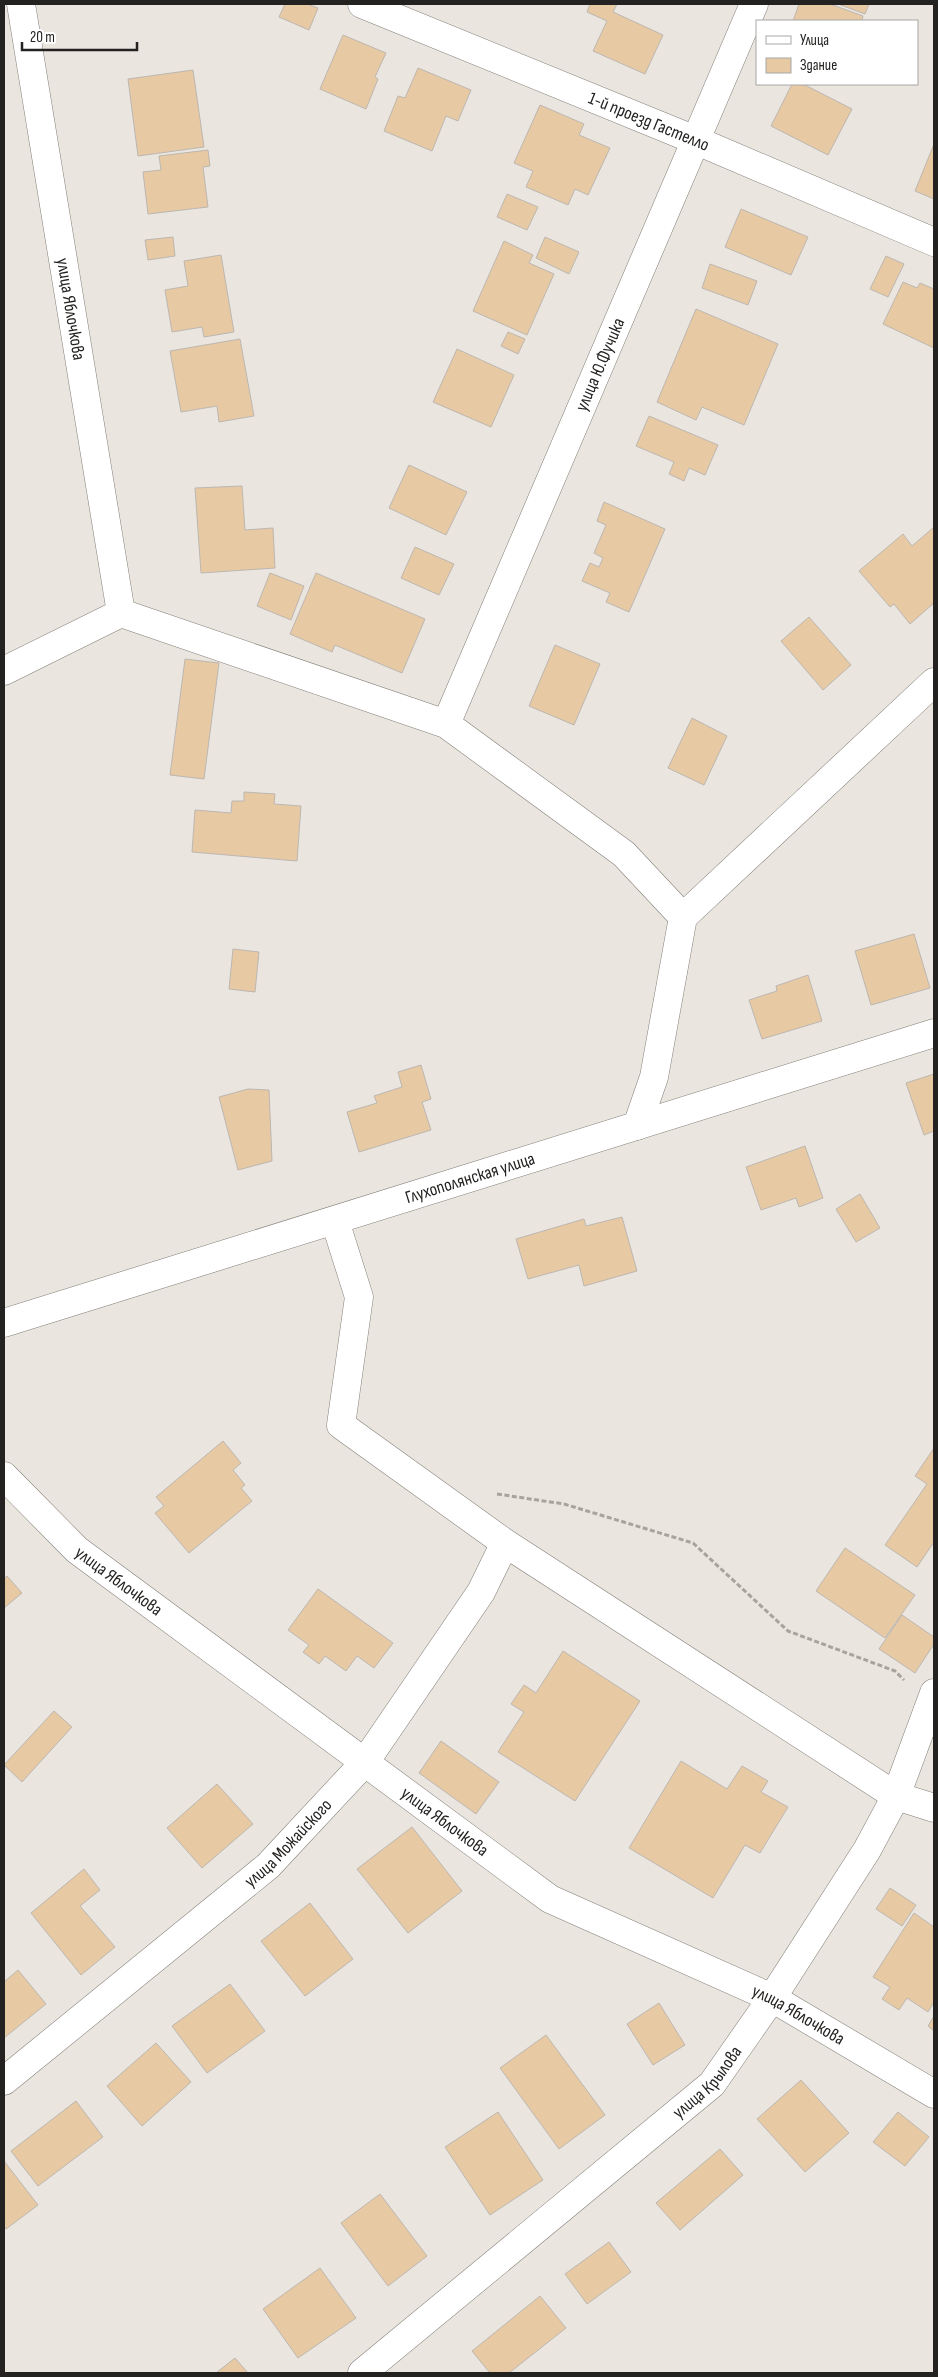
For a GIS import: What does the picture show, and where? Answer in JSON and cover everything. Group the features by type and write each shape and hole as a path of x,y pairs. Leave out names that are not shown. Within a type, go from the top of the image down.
{"street":[{"name":"улица Яблочкова","path":"21,4 121,613"},
{"name":"1-й проезд Гастелло","path":"362,4 695,140 934,242"},
{"name":"улица Ю.Фучика","path":"446,724 754,4"},
{"path":"4,671 121,613 446,724 624,854 682,917"},
{"path":"637,1126 654,1077 682,917 934,682"},
{"name":"Глухополянская улица","path":"4,1323 934,1033"},
{"path":"335,1221 359,1296 341,1425 505,1542 896,1796 934,1808"},
{"name":"улица Яблочкова","path":"4,1476 77,1550 550,1899 772,1998 934,2094"},
{"name":"улица Можайского","path":"4,2081 268,1866 365,1762 481,1592 505,1542"},
{"name":"улица Крылова","path":"362,2373 712,2084 772,1998 867,1850 896,1796 932,1700"}],"path":[{"path":"495,1493 564,1504 693,1543 788,1631 895,1671 932,1700"}],"building":[{"path":"285,4 307,4 318,8 309,30 279,17"},
{"path":"590,4 617,4 613,12 663,35 645,74 593,51 607,21 587,12"},
{"path":"799,4 830,4 863,16 862,20 793,20"},
{"path":"838,4 869,4 865,14"},
{"path":"343,35 386,53 375,77 378,79 366,109 320,89"},
{"path":"418,68 471,90 458,121 446,116 432,151 384,131 398,96 405,98"},
{"path":"193,70 204,147 138,156 128,79"},
{"path":"792,85 805,85 852,109 828,155 771,126"},
{"path":"540,105 584,124 579,135 610,148 588,195 575,189 568,205 526,187 533,171 514,163"},
{"path":"934,144 934,199 915,191"},
{"path":"208,150 210,166 203,167 208,207 148,214 143,172 161,170 159,156"},
{"path":"507,194 538,207 527,230 497,217"},
{"path":"741,209 808,237 791,275 725,247"},
{"path":"173,237 175,256 148,260 145,240"},
{"path":"545,237 579,252 569,274 536,258"},
{"path":"504,241 533,255 529,263 554,274 527,335 473,311"},
{"path":"221,255 234,332 204,337 202,327 172,332 165,290 188,286 184,261"},
{"path":"886,256 904,264 888,297 870,289"},
{"path":"710,264 757,281 748,305 702,288"},
{"path":"903,282 917,288 920,283 934,289 934,348 883,324"},
{"path":"696,309 778,344 744,425 702,407 696,420 657,402"},
{"path":"508,332 525,339 518,354 501,346"},
{"path":"240,339 254,416 219,422 217,406 181,412 170,351"},
{"path":"457,349 514,375 491,427 433,402"},
{"path":"649,416 718,445 705,475 689,468 684,481 669,474 674,462 636,446"},
{"path":"409,465 467,492 446,535 389,508"},
{"path":"242,486 245,530 273,528 275,568 201,573 195,488"},
{"path":"604,502 665,529 629,612 606,602 610,593 582,581 590,563 599,567 603,558 594,553 606,525 597,521"},
{"path":"934,527 934,603 910,624 894,604 890,607 859,571 903,534 912,546"},
{"path":"415,547 454,564 439,595 401,578"},
{"path":"270,573 304,586 291,620 257,606"},
{"path":"316,573 425,619 402,673 335,645 332,652 290,634"},
{"path":"809,617 851,665 823,690 781,641"},
{"path":"555,645 600,664 574,725 529,706"},
{"path":"185,659 219,663 204,779 170,775"},
{"path":"692,718 727,736 704,785 668,768"},
{"path":"244,792 275,794 274,804 301,806 297,861 192,852 195,810 231,813 232,801 244,801"},
{"path":"914,934 930,988 871,1005 855,951"},
{"path":"233,949 259,952 255,992 229,989"},
{"path":"808,975 822,1021 762,1039 749,1000 777,991 776,986"},
{"path":"421,1065 431,1099 422,1102 431,1130 359,1152 347,1112 377,1103 374,1096 402,1087 398,1072"},
{"path":"934,1074 934,1131 924,1135 906,1083"},
{"path":"248,1089 269,1090 272,1161 238,1170 219,1097"},
{"path":"805,1146 823,1198 799,1207 796,1198 761,1210 746,1167"},
{"path":"860,1194 880,1228 856,1242 836,1209"},
{"path":"622,1217 637,1271 584,1286 579,1265 528,1279 516,1239 584,1219 586,1226"},
{"path":"223,1441 241,1463 233,1470 245,1485 241,1488 252,1501 189,1553 155,1513 164,1506 156,1497"},
{"path":"934,1448 934,1542 917,1567 885,1545 927,1484 915,1476"},
{"path":"845,1548 915,1595 885,1638 816,1591"},
{"path":"7,1576 22,1593 4,1608 4,1579"},
{"path":"318,1589 393,1643 374,1668 357,1656 346,1671 325,1656 319,1664 303,1652 309,1645 288,1630"},
{"path":"902,1615 934,1637 934,1644 915,1673 879,1649"},
{"path":"563,1651 640,1701 575,1801 498,1752 524,1712 511,1704 524,1685 536,1693"},
{"path":"54,1711 72,1727 22,1782 4,1765"},
{"path":"441,1741 499,1782 476,1814 419,1773"},
{"path":"681,1761 727,1789 742,1766 768,1781 761,1792 788,1807 760,1853 745,1845 713,1898 629,1848"},
{"path":"217,1784 253,1824 202,1868 167,1828"},
{"path":"412,1827 462,1891 408,1933 357,1869"},
{"path":"84,1869 100,1890 80,1906 115,1947 81,1975 31,1913"},
{"path":"890,1888 916,1905 902,1926 876,1909"},
{"path":"310,1903 353,1959 305,1996 261,1941"},
{"path":"914,1913 934,1927 934,2002 928,2012 907,1998 899,2010 882,1999 890,1987 873,1977"},
{"path":"18,1970 46,2004 4,2038 4,1982"},
{"path":"230,1984 265,2031 207,2073 172,2026"},
{"path":"659,2003 685,2045 653,2065 627,2024"},
{"path":"934,2016 934,2031 928,2026"},
{"path":"546,2035 605,2115 559,2149 500,2068"},
{"path":"156,2043 191,2082 142,2126 107,2086"},
{"path":"801,2080 849,2133 805,2172 757,2119"},
{"path":"76,2101 103,2137 38,2186 11,2151"},
{"path":"498,2112 543,2180 490,2215 445,2147"},
{"path":"898,2112 929,2137 905,2166 873,2142"},
{"path":"720,2149 743,2175 680,2230 656,2203"},
{"path":"4,2161 38,2205 6,2229 4,2226"},
{"path":"380,2194 427,2256 388,2286 341,2223"},
{"path":"609,2242 631,2272 587,2304 565,2274"},
{"path":"320,2268 356,2318 298,2358 263,2309"},
{"path":"540,2296 566,2328 509,2373 490,2373 472,2351"},
{"path":"235,2358 248,2373 216,2373"}]}
